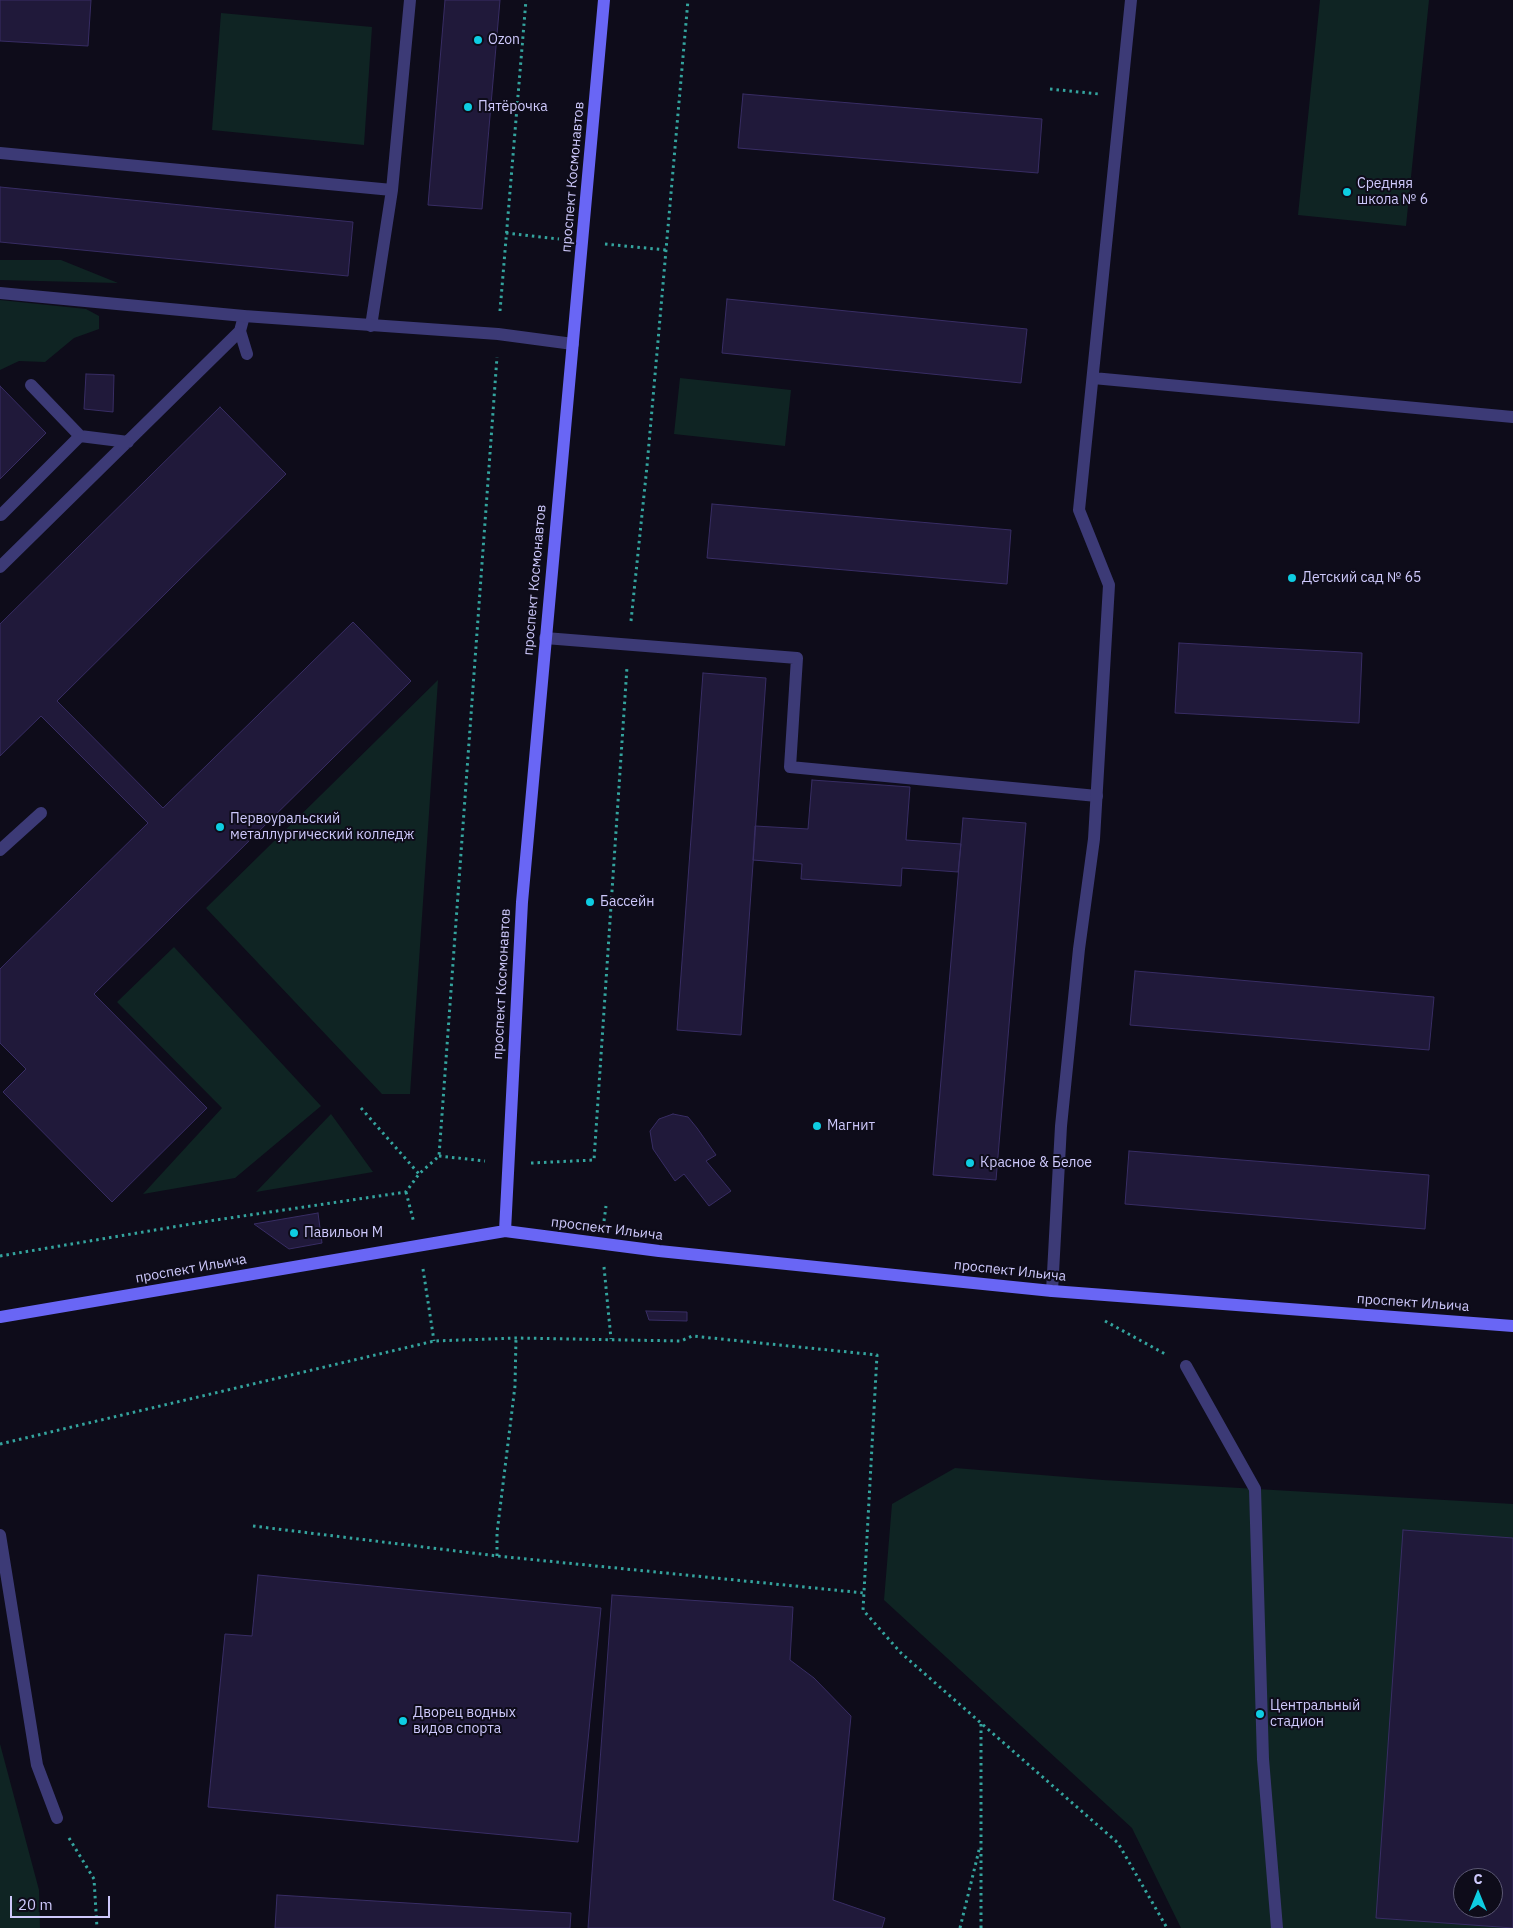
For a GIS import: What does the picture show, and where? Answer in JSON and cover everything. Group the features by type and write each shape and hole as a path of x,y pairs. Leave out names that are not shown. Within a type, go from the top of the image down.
{"main road":[{"name":"проспект Космонавтов","path":"507,1164 522,902 604,0"},
{"path":"505,1231 507,1164"},
{"name":"проспект Ильича","path":"0,1317 505,1231 602,1244 1052,1291 1513,1326"}],"street":[{"path":"371,326 392,190 410,0"},
{"path":"1052,1291 1061,1126 1079,949 1094,839 1109,585 1079,510 1131,0"},
{"path":"0,153 392,190"},
{"path":"0,293 244,316 498,334 573,344"},
{"path":"244,316 240,331 246,354"},
{"path":"0,567 240,331"},
{"path":"1093,378 1513,417"},
{"path":"31,385 80,436 128,442"},
{"path":"1,515 80,436"},
{"path":"545,638 797,658 790,767 1097,796"},
{"path":"0,850 41,813"},
{"path":"1186,1366 1255,1489 1263,1760 1277,1928"},
{"path":"0,1535 37,1765 57,1818"}],"path":[{"path":"0,1256 209,1221 406,1192 419,1174 438,1156 498,334 526,0"},
{"path":"438,1156 507,1164 594,1160 628,645 647,466 688,0"},
{"path":"1050,89 1122,96"},
{"path":"360,1108 419,1174"},
{"path":"606,1206 602,1244 611,1340"},
{"path":"1102,1319 1186,1366"},
{"path":"0,1444 434,1341 516,1338 681,1341 692,1336 877,1354 863,1610 901,1653 1118,1843 1167,1928"},
{"path":"497,1556 497,1533 515,1386 516,1338"},
{"path":"253,1526 497,1556 864,1594"},
{"path":"981,1723 981,1928"},
{"path":"57,1818 94,1879 97,1928"},
{"path":"960,1928 981,1840"}],"green space":[{"path":"1320,0 1429,0 1406,226 1298,215"},
{"path":"221,13 372,27 364,145 212,130"},
{"path":"0,260 61,260 118,283 0,280"},
{"path":"0,300 86,309 99,316 99,329 74,338 45,362 19,361 0,370"},
{"path":"680,378 791,390 785,446 674,434"},
{"path":"438,680 410,1094 382,1094 206,908"},
{"path":"174,947 321,1106 235,1178 143,1194 222,1108 117,1002"},
{"path":"331,1114 373,1172 256,1192"},
{"name":"Центральный стадион","path":"955,1468 1103,1480 1513,1504 1513,1928 1181,1928 1132,1828 884,1600 892,1504"},
{"path":"0,1744 39,1890 40,1928 0,1928"}],"building":[{"path":"0,0 91,0 88,46 0,41"},
{"path":"445,0 500,0 482,209 428,205"},
{"path":"743,94 1042,119 1038,173 738,148"},
{"path":"0,187 353,222 348,276 0,242"},
{"path":"727,299 1027,329 1021,383 722,353"},
{"path":"86,374 114,375 113,412 84,409"},
{"path":"0,386 46,433 0,479"},
{"path":"220,407 286,474 57,701 163,808 353,622 411,681 94,994 207,1108 112,1202 3,1092 26,1069 0,1043 0,969 148,823 41,716 0,756 0,624"},
{"path":"712,504 1011,530 1007,584 707,558"},
{"path":"1179,643 1362,653 1359,723 1175,713"},
{"path":"703,673 766,678 741,1035 677,1030"},
{"path":"812,780 910,787 906,840 961,844 958,872 902,868 901,886 801,879 802,864 753,860 755,826 808,829"},
{"path":"963,818 1026,823 996,1180 933,1175"},
{"path":"1135,971 1434,997 1429,1050 1130,1025"},
{"path":"673,1114 688,1117 697,1128 716,1155 706,1161 731,1191 709,1206 684,1174 675,1181 653,1149 650,1131 659,1119"},
{"path":"1129,1151 1429,1175 1425,1229 1125,1204"},
{"name":"Павильон М","path":"318,1213 322,1243 289,1249 254,1224"},
{"path":"646,1311 687,1312 687,1321 649,1320"},
{"path":"1403,1530 1513,1538 1513,1928 1376,1918"},
{"name":"Дворец водных видов спорта","path":"258,1575 601,1608 578,1842 208,1807 225,1634 252,1636"},
{"path":"612,1595 793,1607 790,1660 814,1678 851,1716 833,1900 885,1918 882,1928 588,1928"},
{"path":"277,1895 571,1913 570,1928 275,1928"}],"place":[{"name":"Ozon","path":"478,40"},
{"name":"Пятёрочка","path":"468,107"},
{"name":"Средняя школа № 6","path":"1347,192"},
{"name":"Детский сад № 65","path":"1292,578"},
{"name":"Первоуральский металлургический колледж","path":"220,827"},
{"name":"Бассейн","path":"590,902"},
{"name":"Магнит","path":"817,1126"},
{"name":"Красное & Белое","path":"970,1163"},
{"name":"Павильон М","path":"294,1233"},
{"name":"Центральный стадион","path":"1260,1714"},
{"name":"Дворец водных видов спорта","path":"403,1721"}]}
